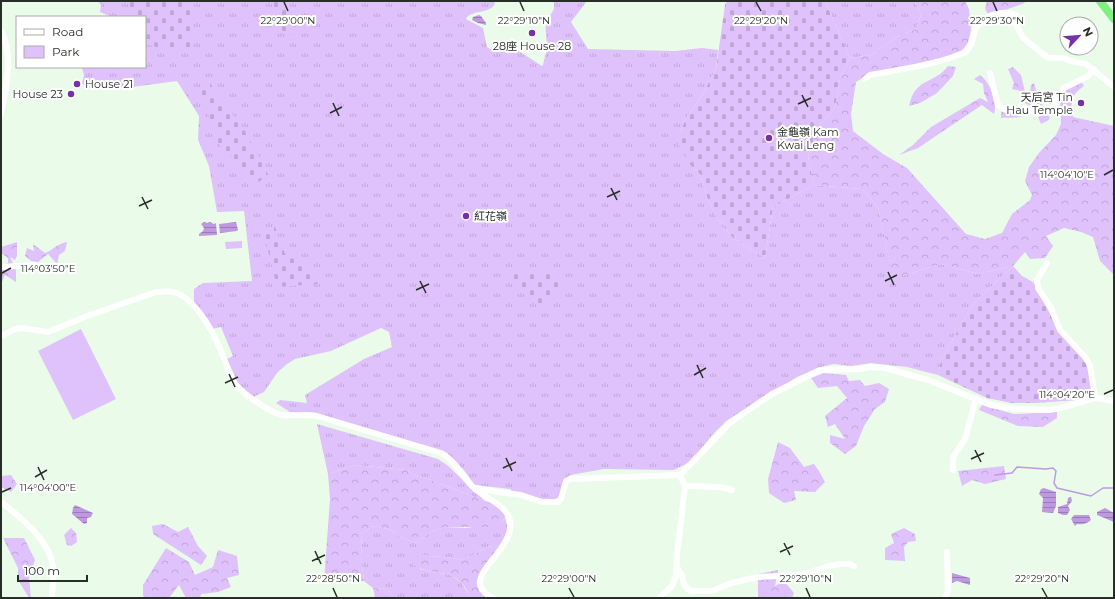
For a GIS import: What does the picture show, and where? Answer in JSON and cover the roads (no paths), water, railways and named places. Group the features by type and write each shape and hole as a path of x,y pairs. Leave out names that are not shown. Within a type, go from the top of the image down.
{"highway":[{"path":"1100,1 1114,20"}],"street":[{"path":"865,79 870,75 943,60 964,53 970,46 975,29 979,23 988,16 1011,12 1016,14 1015,20 1017,27 1023,38 1044,55 1051,58 1064,58 1086,64 1094,69 1114,87"},
{"path":"1,31 5,42 8,61 1,115"},
{"path":"990,73 998,105 1006,110 1023,108 1038,113 1048,111 1053,107 1059,94 1064,88 1088,76 1094,69"},
{"path":"1047,263 1037,280 1038,288 1051,308 1060,330 1085,357 1090,365 1095,398"},
{"path":"1,267 34,265"},
{"path":"1,336 15,329 22,328 48,332 144,295 166,291 174,292 186,298 192,303 213,333 235,385 269,409 277,414 317,416 437,452 452,461 474,488 503,510 510,521 510,529 504,544 480,580 482,590 493,598"},
{"path":"474,488 521,495 542,502 558,502 561,499 566,481 571,479 680,475 731,422 772,394 820,370 860,369 870,367 885,368 928,380 991,405 1016,410 1049,410 1071,406 1095,398 1114,401"},
{"path":"953,470 953,457 965,438 976,399"},
{"path":"660,597 672,586 676,576 685,486 680,475"},
{"path":"685,486 721,487 732,490"},
{"path":"1,502 44,542 50,554 52,566 52,598"},
{"path":"946,598 948,591 947,552"},
{"path":"677,567 687,588 691,590 712,591 731,583 758,577 801,575 829,566 841,564 849,564 854,566"}],"waterway":[{"path":"995,475 1012,473 1017,467 1053,468 1056,471 1054,483 1057,488 1091,496 1103,488 1114,488"}],"place":[{"name":"28座 House 28","path":"532,33"},
{"name":"House 21","path":"77,84"},
{"name":"House 23","path":"71,94"},
{"name":"天后宮 Tin Hau Temple","path":"1081,103"},
{"name":"金龜嶺 Kam Kwai Leng","path":"769,138"},
{"name":"紅花嶺","path":"466,216"}]}
